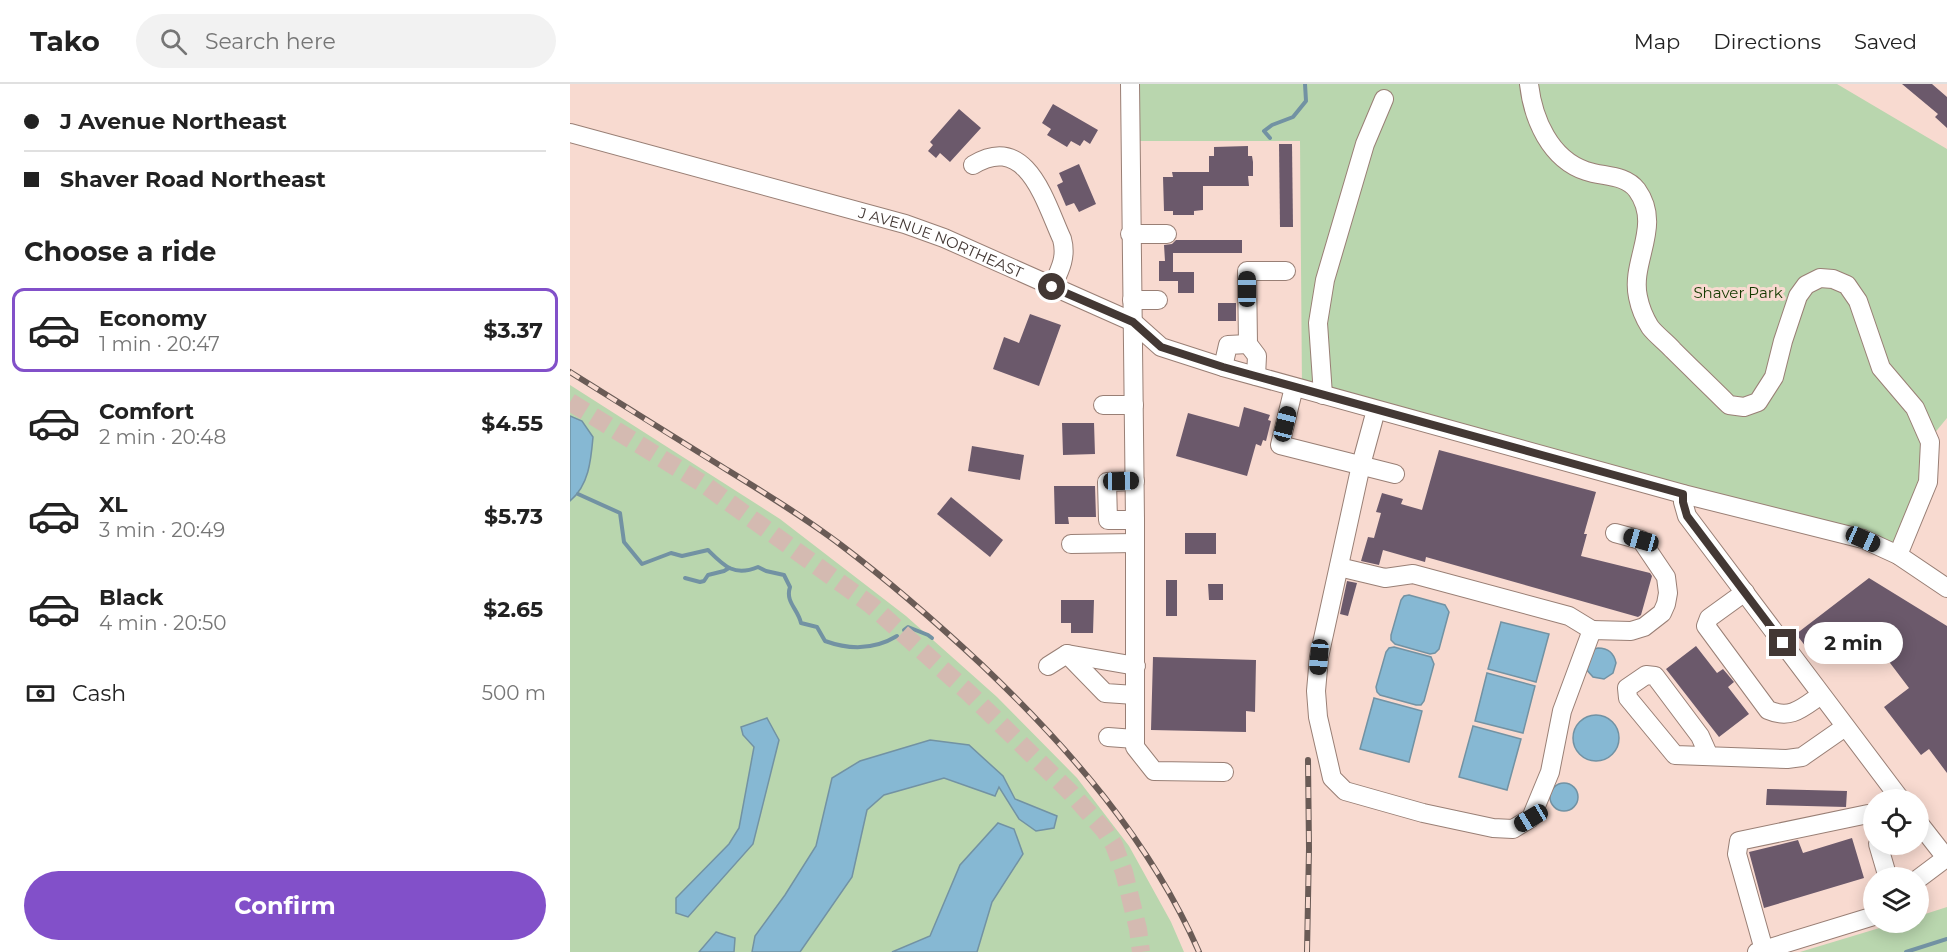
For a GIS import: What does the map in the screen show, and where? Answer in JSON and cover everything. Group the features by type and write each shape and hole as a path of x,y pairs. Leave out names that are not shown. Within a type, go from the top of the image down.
{"street":[{"path":"1130,84 1135,543 1128,613 1136,663 1135,747 1154,771 1224,772"},
{"path":"1529,84 1531,100 1542,133 1565,159 1586,171 1625,181 1636,190 1649,223 1637,285 1641,308 1650,327 1729,405 1744,408 1758,402 1774,377 1798,296 1806,285 1820,278 1833,279 1847,285 1858,301 1881,368 1915,408 1930,442 1928,482 1898,555"},
{"path":"1323,395 1318,323 1325,280 1365,144 1384,99"},
{"name":"J AVENUE NORTHEAST","path":"570,133 905,224 944,238 1133,322 1161,347 1223,367 1683,494 1863,539 1898,555 1947,588"},
{"path":"973,165 992,156 1003,156 1014,159 1031,173 1065,248 1065,258 1052,287"},
{"path":"1130,234 1167,234"},
{"path":"1256,376 1257,356 1248,344 1247,271 1286,271"},
{"path":"1132,300 1158,300"},
{"path":"1223,367 1228,345 1248,344"},
{"path":"1294,387 1280,445 1395,474"},
{"path":"1103,405 1134,405"},
{"path":"1376,410 1361,465 1319,657 1316,691 1318,717 1332,778 1345,791 1422,813 1493,828 1513,829 1531,818 1550,772 1562,711 1592,630"},
{"path":"1135,481 1107,482 1108,520 1135,520"},
{"path":"1683,494 1687,516 1892,789"},
{"path":"1339,567 1385,578 1413,574 1569,616 1592,630 1630,631 1644,627 1662,614 1668,593 1666,577 1641,540 1615,533"},
{"path":"1071,544 1135,543"},
{"path":"1745,592 1709,618 1706,627 1768,710 1777,714 1791,714 1821,695"},
{"path":"1048,666 1067,654 1136,663"},
{"path":"1067,654 1105,693 1136,695"},
{"path":"1709,756 1700,735 1655,676 1646,675 1627,688 1628,698 1675,755 1787,759 1802,757 1845,727"},
{"path":"1108,737 1135,739"},
{"path":"1863,820 1739,841 1737,855 1760,951 1863,919"},
{"path":"1929,836 1947,859 1929,871"}],"green space":[{"name":"Shaver Park","path":"1130,84 1837,84 1947,149 1947,418 1933,435 1898,555 1302,389 1300,141 1130,141"},
{"path":"570,385 780,519 906,616 997,697 1077,778 1129,846 1171,922 1184,952 570,952 570,501 578,494 582,421 570,416"},
{"path":"1947,907 1947,952 1800,952 1863,933 1929,933 1929,913"}],"water":[{"path":"570,416 582,421 593,437 590,463 585,480 570,501"},
{"path":"1409,595 1445,605 1449,612 1439,649 1435,653 1430,654 1395,644 1391,640 1401,600 1404,596"},
{"path":"1501,622 1549,634 1536,682 1488,669"},
{"path":"1394,647 1431,657 1434,664 1421,705 1380,695 1377,692 1376,687 1386,652 1389,648"},
{"path":"1594,649 1610,652 1616,663 1613,673 1604,679 1593,677 1586,669"},
{"path":"1487,673 1535,686 1523,733 1475,721"},
{"path":"1374,698 1422,711 1409,762 1360,749"},
{"path":"1596,715 1612,722 1619,738 1612,754 1596,761 1580,754 1573,738 1580,722"},
{"path":"767,718 779,740 753,844 688,917 676,913 676,898 729,844 739,828 754,747 743,735 741,727"},
{"path":"1473,726 1521,739 1507,790 1459,777"},
{"path":"930,740 969,745 1003,776 1015,799 1057,816 1054,828 1036,831 1019,819 999,787 995,796 944,778 884,795 867,810 852,877 800,952 752,952 755,936 785,895 816,846 832,778 860,761"},
{"path":"1564,783 1574,787 1578,797 1574,807 1564,811 1554,807 1550,797 1554,787"},
{"path":"998,823 1014,829 1023,854 992,902 977,952 892,952 930,936 960,865"},
{"path":"716,932 735,938 734,952 699,952"}],"building":[{"path":"1902,84 1932,84 1947,97 1947,128 1935,117 1938,114"},
{"path":"1053,104 1098,130 1090,144 1084,140 1080,146 1071,141 1067,147 1047,135 1051,129 1042,123"},
{"path":"959,109 981,128 950,162 940,153 936,158 928,151 933,145 930,142"},
{"path":"1279,144 1292,144 1293,227 1280,227"},
{"path":"1248,146 1248,156 1252,156 1253,162 1253,176 1248,176 1249,186 1203,186 1203,210 1194,211 1194,215 1173,215 1173,211 1164,211 1163,177 1173,177 1172,172 1209,172 1209,156 1214,156 1214,147"},
{"path":"1079,164 1096,204 1079,212 1074,203 1066,206 1057,185 1063,182 1059,173"},
{"path":"1176,240 1242,240 1242,253 1173,253 1173,272 1194,272 1194,293 1178,293 1178,281 1159,281 1159,261 1165,261 1164,245 1172,244"},
{"path":"1218,303 1236,303 1236,321 1218,321"},
{"path":"1030,314 1061,325 1039,386 993,369 1004,337 1019,343"},
{"path":"1244,407 1270,415 1268,420 1271,421 1266,441 1263,440 1261,446 1256,444 1247,476 1176,456 1188,413 1239,427"},
{"path":"1062,423 1094,423 1095,454 1063,455"},
{"path":"972,446 1024,455 1020,480 968,471"},
{"path":"1439,450 1596,492 1584,534 1587,534 1581,556 1650,573 1652,576 1641,615 1638,617 1426,557 1425,562 1383,550 1379,565 1361,561 1368,537 1374,538 1381,513 1376,512 1382,493 1403,499 1401,504 1422,510"},
{"path":"1054,486 1095,486 1096,517 1068,517 1069,524 1055,524"},
{"path":"951,497 1003,540 990,557 937,514"},
{"path":"1185,533 1216,533 1216,554 1185,554"},
{"path":"1869,578 1947,626 1947,773 1929,749 1921,755 1884,707 1909,688 1862,626 1817,661 1796,634"},
{"path":"1166,580 1177,580 1177,616 1166,616"},
{"path":"1347,581 1357,583 1348,616 1340,614"},
{"path":"1208,584 1223,584 1223,600 1209,600"},
{"path":"1061,600 1094,600 1093,633 1071,633 1071,623 1061,623"},
{"path":"1696,646 1717,673 1723,669 1734,682 1728,687 1749,714 1719,737 1666,669"},
{"path":"1153,657 1256,660 1255,712 1246,711 1246,732 1151,730"},
{"path":"1767,789 1847,791 1846,807 1766,805"},
{"path":"1852,838 1863,878 1764,908 1749,852 1798,840 1803,853"}],"waterway":[{"path":"1270,138 1264,131 1272,125 1293,117 1306,101 1305,84"},
{"path":"578,494 620,513 624,542 642,564 671,553 682,556 708,550 719,561 736,570 750,570 758,567 784,575 790,587 790,601 801,623 817,627 825,641 844,646 862,647 880,644 897,636"},
{"path":"685,578 700,582 704,581 708,575 729,568"},
{"path":"904,630 908,627 932,638"},
{"path":"1906,952 1947,939"}],"tunnel":[{"path":"570,402 705,485 871,605 969,693 1071,793 1104,830 1114,845 1124,872 1138,929 1141,952"}],"railway":[{"path":"570,372 813,525 877,573 965,649 1046,729 1105,798 1157,872 1199,952"},
{"path":"1307,952 1308,760"}],"route":[{"path":"1052,287 1133,322 1161,347 1223,367 1683,494 1687,516 1783,643"}]}
